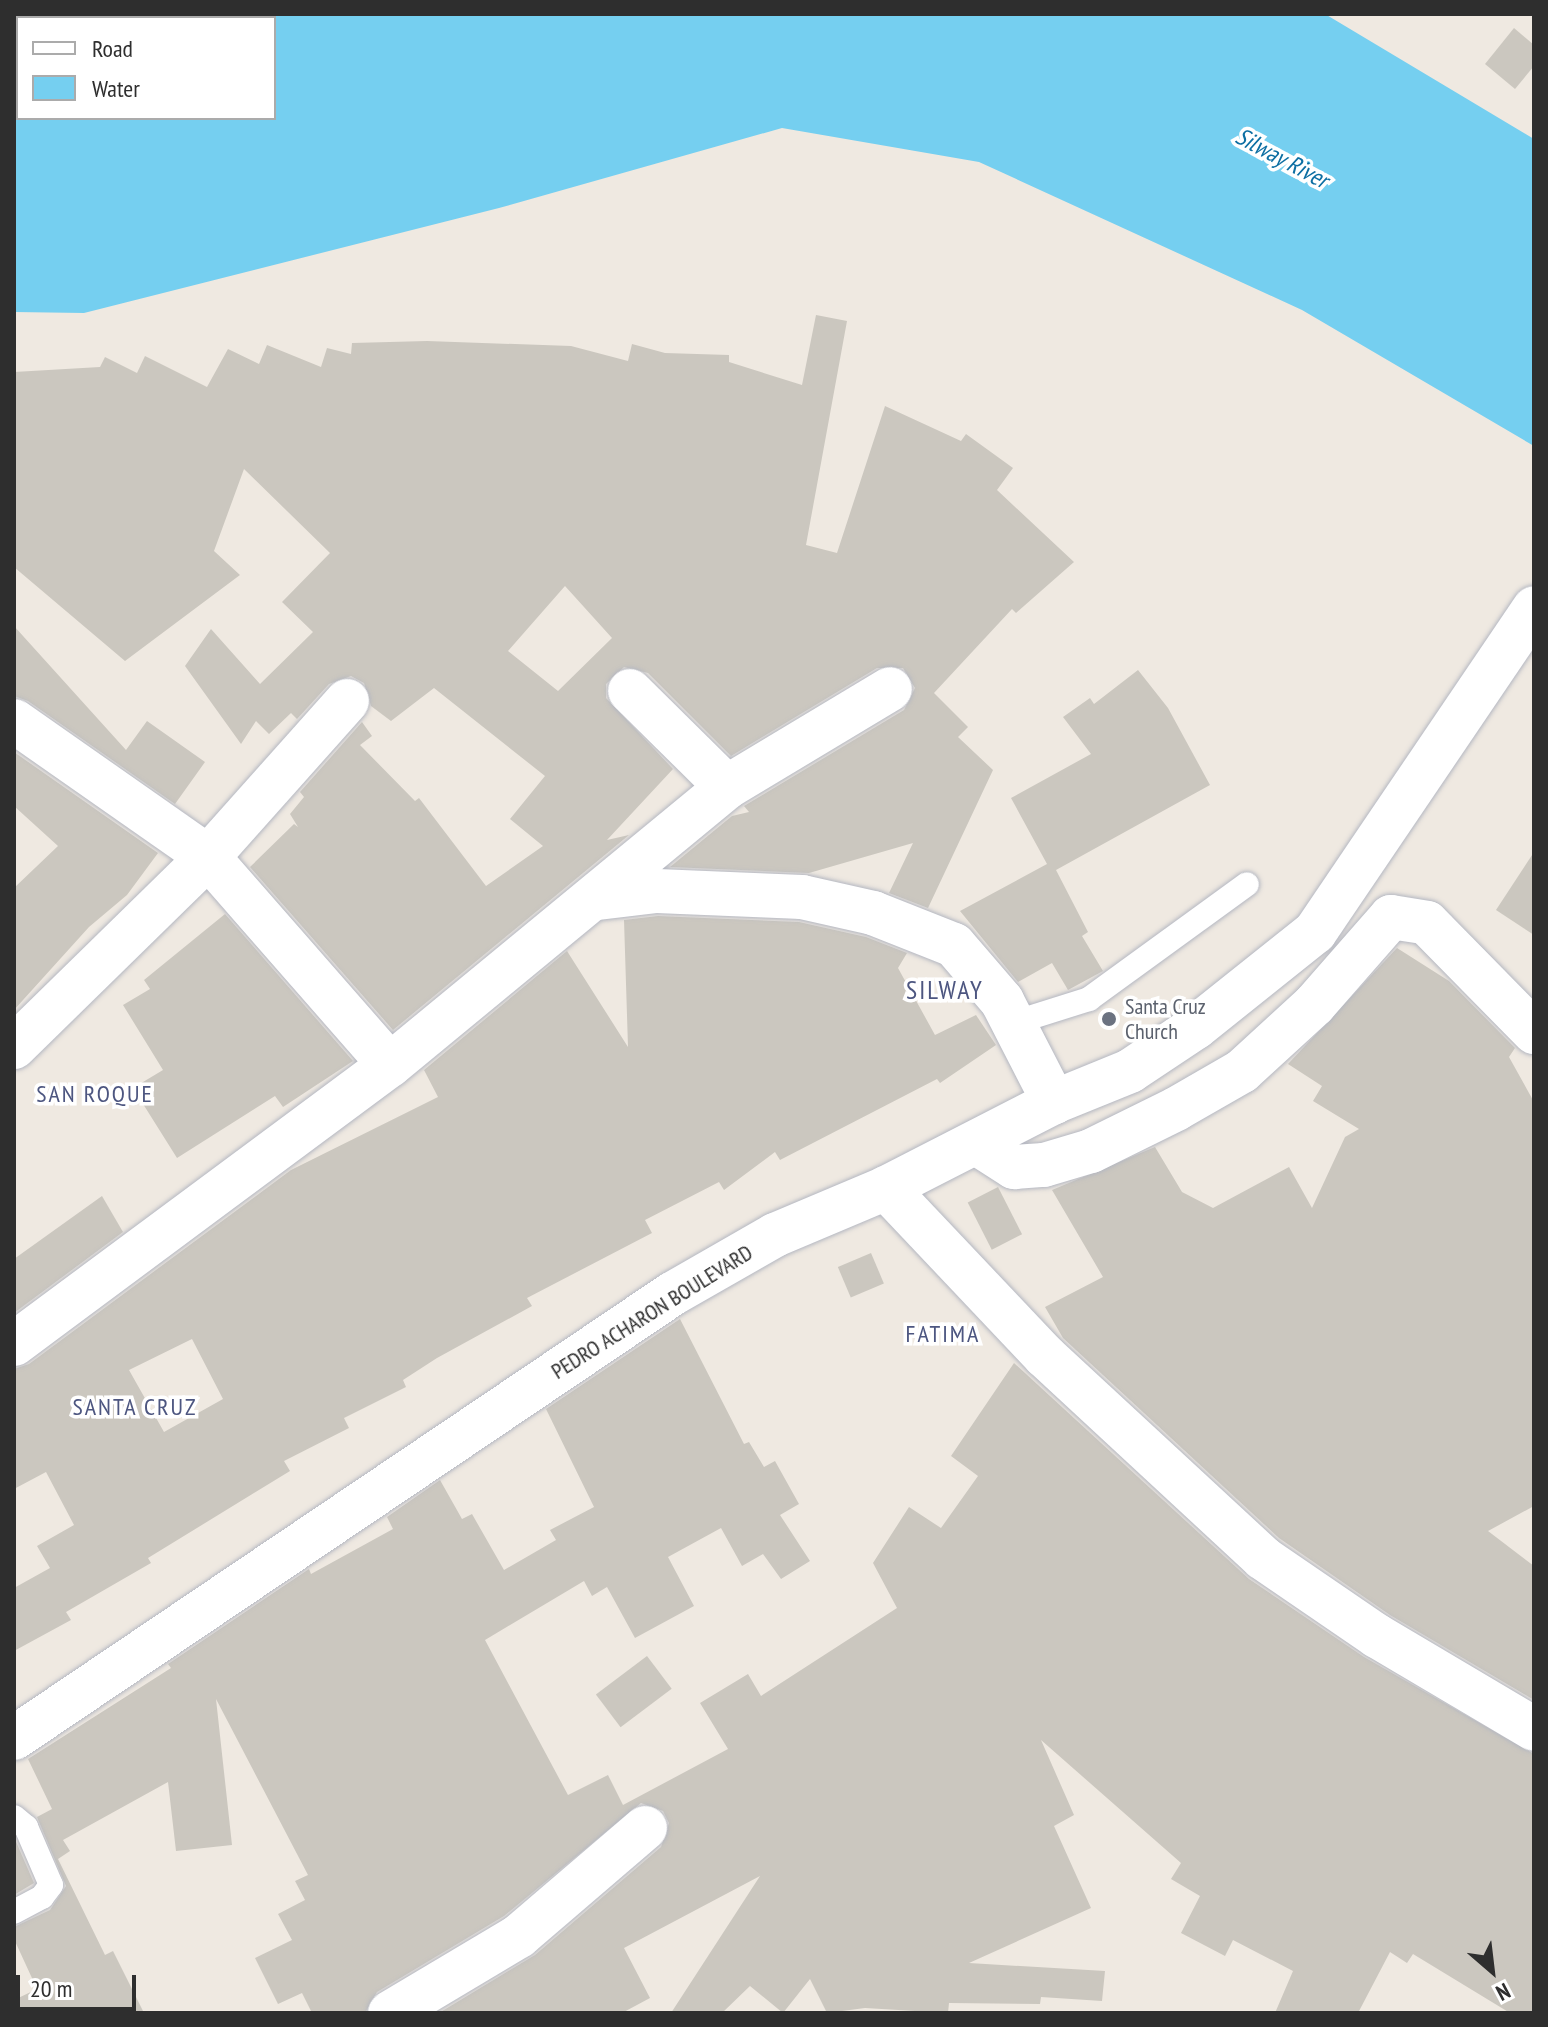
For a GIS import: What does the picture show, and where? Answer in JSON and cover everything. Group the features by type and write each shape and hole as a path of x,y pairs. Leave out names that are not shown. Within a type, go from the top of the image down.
{"street":[{"name":"PEDRO ACHARON BOULEVARD","path":"14,1738 672,1294 775,1235 886,1188 978,1144 1054,1102 1130,1071 1315,932 1534,608"},
{"path":"14,1344 390,1065 598,898 727,787 890,689"},
{"path":"630,691 727,787"},
{"path":"14,1047 208,857 347,701"},
{"path":"14,721 208,857 390,1065"},
{"path":"598,898 721,891 802,897 873,913 954,945 1002,1001 1054,1102"},
{"path":"978,1144 1014,1167 1044,1165 1091,1151 1176,1109 1242,1071 1314,1005 1391,917 1427,923 1534,1032"},
{"path":"886,1188 1045,1356 1263,1558 1377,1636 1534,1729"},
{"path":"390,2013 519,1936 645,1828"}],"lane":[{"path":"1013,1023 1089,999 1247,884"},
{"path":"14,1817 26,1827 51,1885 42,1897 14,1912"}],"water":[{"name":"Silway River","path":"14,14 1325,14 1534,139 1534,446 1302,310 979,162 782,128 499,208 84,313 14,312"}],"building":[{"path":"1514,28 1534,45 1534,66 1515,89 1485,64"},
{"path":"816,315 847,321 806,545 837,553 885,406 961,441 966,434 1013,468 997,490 1074,562 1016,613 1012,609 934,693 968,727 958,737 993,770 928,908 889,893 913,843 809,873 670,867 732,816 749,812 744,806 904,710 915,688 903,668 877,668 731,756 648,673 624,667 606,684 606,698 673,769 607,840 629,835 393,1030 250,867 294,824 298,827 290,814 304,797 300,792 362,722 372,736 360,745 415,801 419,798 486,886 543,846 510,819 545,776 434,688 391,721 371,706 364,683 351,676 329,684 297,719 291,713 269,734 256,721 241,744 185,666 211,629 260,684 313,632 282,602 330,553 244,469 214,551 240,575 125,661 14,567 14,372 100,367 105,357 137,373 145,356 207,387 228,349 259,364 267,345 321,367 327,348 351,354 352,343 427,341 571,346 628,361 632,344 665,353 729,355 729,362 802,385","holes":["565,586 612,638 558,691 508,651"]},
{"path":"14,626 126,750 147,721 205,762 175,804 28,701 14,696"},
{"path":"1138,670 1168,708 1210,785 1056,870 1088,932 1082,936 1103,971 1068,990 1052,963 1018,982 960,911 1047,864 1011,798 1091,754 1063,717 1090,698 1094,704"},
{"path":"14,752 158,853 127,895 89,927 14,1010 14,888 58,846 14,806"},
{"path":"1534,852 1534,935 1496,910"},
{"path":"225,914 353,1061 283,1107 275,1096 177,1158 133,1088 163,1070 123,1005 150,989 144,980"},
{"path":"658,916 799,922 866,937 907,953 898,968 935,1035 976,1015 996,1045 940,1083 937,1079 780,1160 775,1152 724,1190 719,1182 645,1220 652,1233 527,1298 532,1306 437,1358 403,1380 406,1387 344,1418 349,1428 284,1461 290,1471 148,1558 151,1563 66,1612 71,1620 14,1651 14,1588 50,1568 37,1546 74,1525 46,1472 14,1489 14,1369 29,1364 291,1170 438,1097 424,1070 567,951 628,1047 624,920","holes":["192,1339 223,1399 164,1432 129,1370"]},
{"path":"1397,948 1449,981 1515,1048 1509,1057 1534,1102 1534,1506 1488,1531 1534,1566 1534,1700 1390,1615 1279,1538 1063,1338 1045,1307 1103,1277 1052,1190 1155,1147 1182,1192 1213,1208 1289,1167 1312,1208 1345,1137 1359,1129 1313,1101 1322,1086 1288,1064"},
{"path":"998,1187 1022,1234 992,1250 968,1202"},
{"path":"102,1196 123,1232 14,1313 14,1259"},
{"path":"871,1253 884,1283 851,1297 838,1267"},
{"path":"680,1319 744,1444 749,1442 764,1467 775,1461 799,1504 780,1515 810,1561 781,1579 763,1554 742,1566 721,1528 668,1557 694,1606 635,1638 607,1587 592,1596 584,1581 485,1640 568,1795 608,1775 623,1805 728,1749 700,1703 748,1674 761,1696 897,1608 873,1563 909,1507 941,1528 978,1476 951,1456 1014,1363 1249,1579 1364,1657 1534,1754 1534,2013 1510,2013 1413,1954 1407,1963 1390,1952 1358,2013 1275,2013 1293,1971 1233,1940 1225,1956 1181,1933 1200,1896 1171,1879 1181,1863 1041,1740 1074,1815 1054,1826 1091,1908 969,1963 1105,1971 1102,2001 1041,1997 1040,2004 949,2003 948,2013 865,2008 827,2013 810,1979 783,2013 750,1986 722,2013 671,2013 760,1876 624,1948 650,1998 622,2013 439,2013 535,1955 661,1847 669,1823 663,1811 641,1803 504,1916 377,1992 365,2013 312,2013 302,1993 278,2004 255,1958 292,1940 278,1914 305,1900 295,1881 308,1875 216,1699 232,1845 176,1851 168,1782 63,1840 70,1851 58,1859 105,1955 113,1951 144,2013 14,2013 14,2000 37,1989 14,1939 14,1927 50,1910 66,1886 37,1817 52,1809 28,1759 171,1668 168,1664 309,1569 311,1574 393,1529 387,1517 440,1480 462,1519 472,1514 504,1570 556,1540 550,1530 594,1507 546,1409"},
{"path":"647,1656 672,1689 621,1727 596,1695"},
{"path":"14,1837 34,1883 14,1895"}],"place":[{"name":"Santa Cruz Church","path":"1109,1019"}],"district":[{"name":"SILWAY","path":"945,990"},
{"name":"SAN ROQUE","path":"95,1094"},
{"name":"FATIMA","path":"943,1334"},
{"name":"SANTA CRUZ","path":"135,1407"}]}
